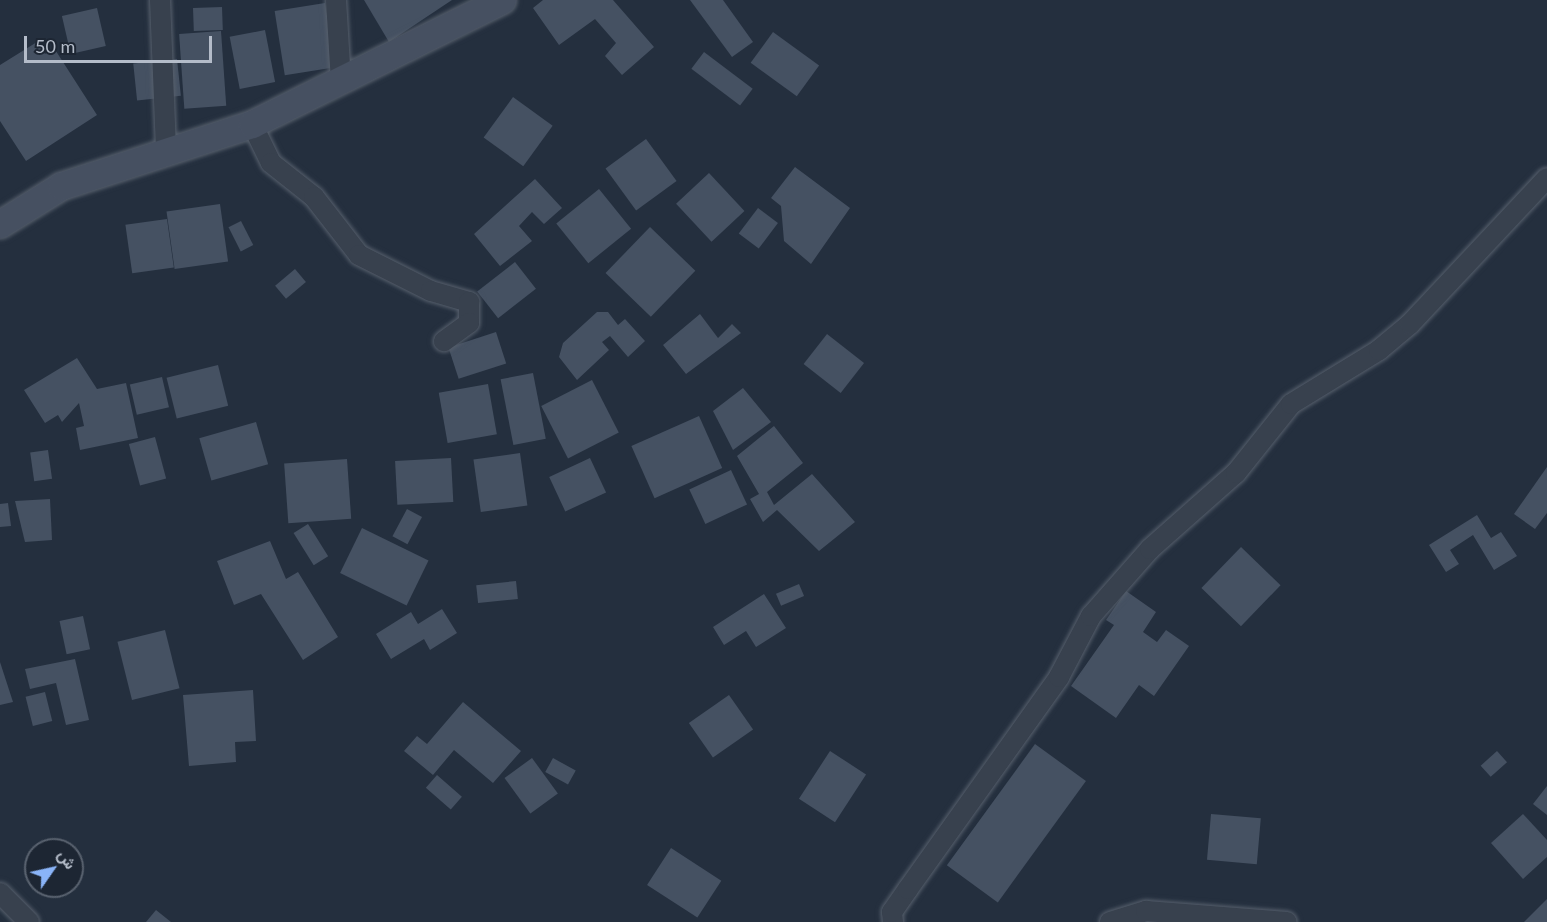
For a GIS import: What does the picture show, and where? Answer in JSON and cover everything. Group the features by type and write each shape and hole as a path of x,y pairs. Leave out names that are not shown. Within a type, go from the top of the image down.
{"main road":[{"path":"0,224 61,186 252,124 341,82 502,0"}],"street":[{"path":"160,0 166,151"},
{"path":"336,0 341,82"},
{"path":"252,124 271,163 314,197 359,255 431,291 469,302 469,323 444,340"},
{"path":"893,922 892,912 1059,677 1091,616 1150,549 1236,473 1291,404 1379,350 1410,324 1547,178"},
{"path":"0,893 29,922"},
{"path":"1110,922 1146,911 1287,922"}],"building":[{"path":"364,0 452,0 389,42"},
{"path":"543,0 613,0 654,47 622,75 605,56 616,43 595,19 559,45 533,8"},
{"path":"690,0 723,0 753,42 732,57"},
{"path":"325,3 335,67 285,75 275,11"},
{"path":"222,7 223,30 194,31 193,8"},
{"path":"97,8 106,46 71,54 62,16"},
{"path":"265,30 275,82 240,89 230,37"},
{"path":"221,31 226,106 184,109 179,34"},
{"path":"773,32 819,66 797,96 751,63"},
{"path":"37,42 45,54 54,48 97,115 26,161 0,121 0,65"},
{"path":"704,52 753,89 740,105 691,69"},
{"path":"177,59 181,96 137,100 133,64"},
{"path":"513,97 553,126 523,166 484,137"},
{"path":"646,139 677,181 636,210 606,168"},
{"path":"795,167 850,208 811,264 784,241 781,206 771,198"},
{"path":"709,173 744,211 712,242 676,204"},
{"path":"535,179 562,208 544,224 532,212 519,226 532,241 500,266 474,234"},
{"path":"599,189 631,229 588,263 556,224"},
{"path":"220,204 228,261 175,269 167,212"},
{"path":"758,208 778,223 759,249 739,234"},
{"path":"167,219 174,268 132,273 125,225"},
{"path":"241,221 253,245 241,251 229,227"},
{"path":"650,227 695,271 651,317 606,273"},
{"path":"515,262 536,289 498,318 477,292"},
{"path":"295,269 306,282 286,299 275,286"},
{"path":"597,312 608,312 618,325 625,319 645,341 628,357 610,336 602,342 609,350 577,380 559,357 563,343"},
{"path":"700,314 718,338 732,324 741,333 686,374 663,345"},
{"path":"496,332 506,363 459,379 448,347"},
{"path":"827,334 864,363 841,393 804,364"},
{"path":"77,358 97,389 126,383 138,438 80,450 76,428 84,426 79,403 62,422 58,415 45,423 24,390"},
{"path":"218,365 228,406 177,419 167,378"},
{"path":"533,373 546,439 513,445 501,379"},
{"path":"162,377 169,407 137,415 130,384"},
{"path":"592,380 619,433 568,458 541,406"},
{"path":"488,384 497,434 448,443 439,393"},
{"path":"743,388 771,422 733,450 713,411"},
{"path":"699,416 722,468 655,498 631,446"},
{"path":"256,422 268,464 211,481 199,438"},
{"path":"774,426 803,463 767,492 774,505 812,474 855,522 819,551 777,510 763,522 750,499 759,494 737,456"},
{"path":"155,437 166,479 140,486 129,444"},
{"path":"48,450 52,479 34,481 30,453"},
{"path":"520,453 527,505 481,512 473,460"},
{"path":"451,458 453,502 397,505 395,461"},
{"path":"590,458 606,492 565,511 549,477"},
{"path":"347,459 351,519 288,523 284,463"},
{"path":"1547,467 1547,513 1535,529 1514,514"},
{"path":"731,470 747,504 705,524 689,489"},
{"path":"50,499 52,540 25,542 15,501"},
{"path":"8,503 11,526 0,527 0,504"},
{"path":"407,509 422,517 407,544 392,536"},
{"path":"1477,515 1491,538 1501,532 1517,556 1494,570 1473,535 1450,550 1459,564 1446,572 1429,545"},
{"path":"308,524 328,556 314,565 294,533"},
{"path":"362,528 429,560 407,605 340,573"},
{"path":"270,541 286,579 298,572 338,637 303,660 261,594 234,605 217,561"},
{"path":"1241,547 1281,585 1241,626 1201,588"},
{"path":"516,581 518,599 478,603 476,585"},
{"path":"799,584 804,596 781,606 776,594"},
{"path":"1126,591 1156,612 1143,632 1157,642 1166,630 1189,646 1154,696 1139,685 1116,718 1071,686 1114,625 1106,620"},
{"path":"764,594 786,628 756,647 746,631 724,645 713,627"},
{"path":"442,609 457,633 430,650 424,639 391,659 376,634 411,612 418,624"},
{"path":"83,616 90,649 67,654 60,621"},
{"path":"165,630 180,688 132,700 117,642"},
{"path":"75,659 89,720 66,725 56,683 30,689 25,669"},
{"path":"0,662 13,702 0,705"},
{"path":"253,690 256,741 235,742 236,762 189,766 183,695"},
{"path":"45,692 52,721 33,726 26,697"},
{"path":"729,695 753,729 713,758 689,723"},
{"path":"463,702 521,751 493,783 454,750 433,775 404,751 417,736 427,744"},
{"path":"1035,744 1086,781 998,902 947,865"},
{"path":"830,751 866,774 835,822 799,799"},
{"path":"1497,751 1507,762 1491,777 1481,766"},
{"path":"532,758 558,794 530,814 504,778"},
{"path":"553,758 576,771 568,785 545,772"},
{"path":"437,775 462,797 451,809 426,788"},
{"path":"1547,786 1547,815 1533,804"},
{"path":"1211,814 1261,818 1257,864 1207,860"},
{"path":"1523,814 1547,840 1547,857 1523,879 1491,843"},
{"path":"671,848 721,881 697,918 647,885"},
{"path":"1547,899 1547,922 1524,922"},
{"path":"156,910 171,922 146,922"}]}
